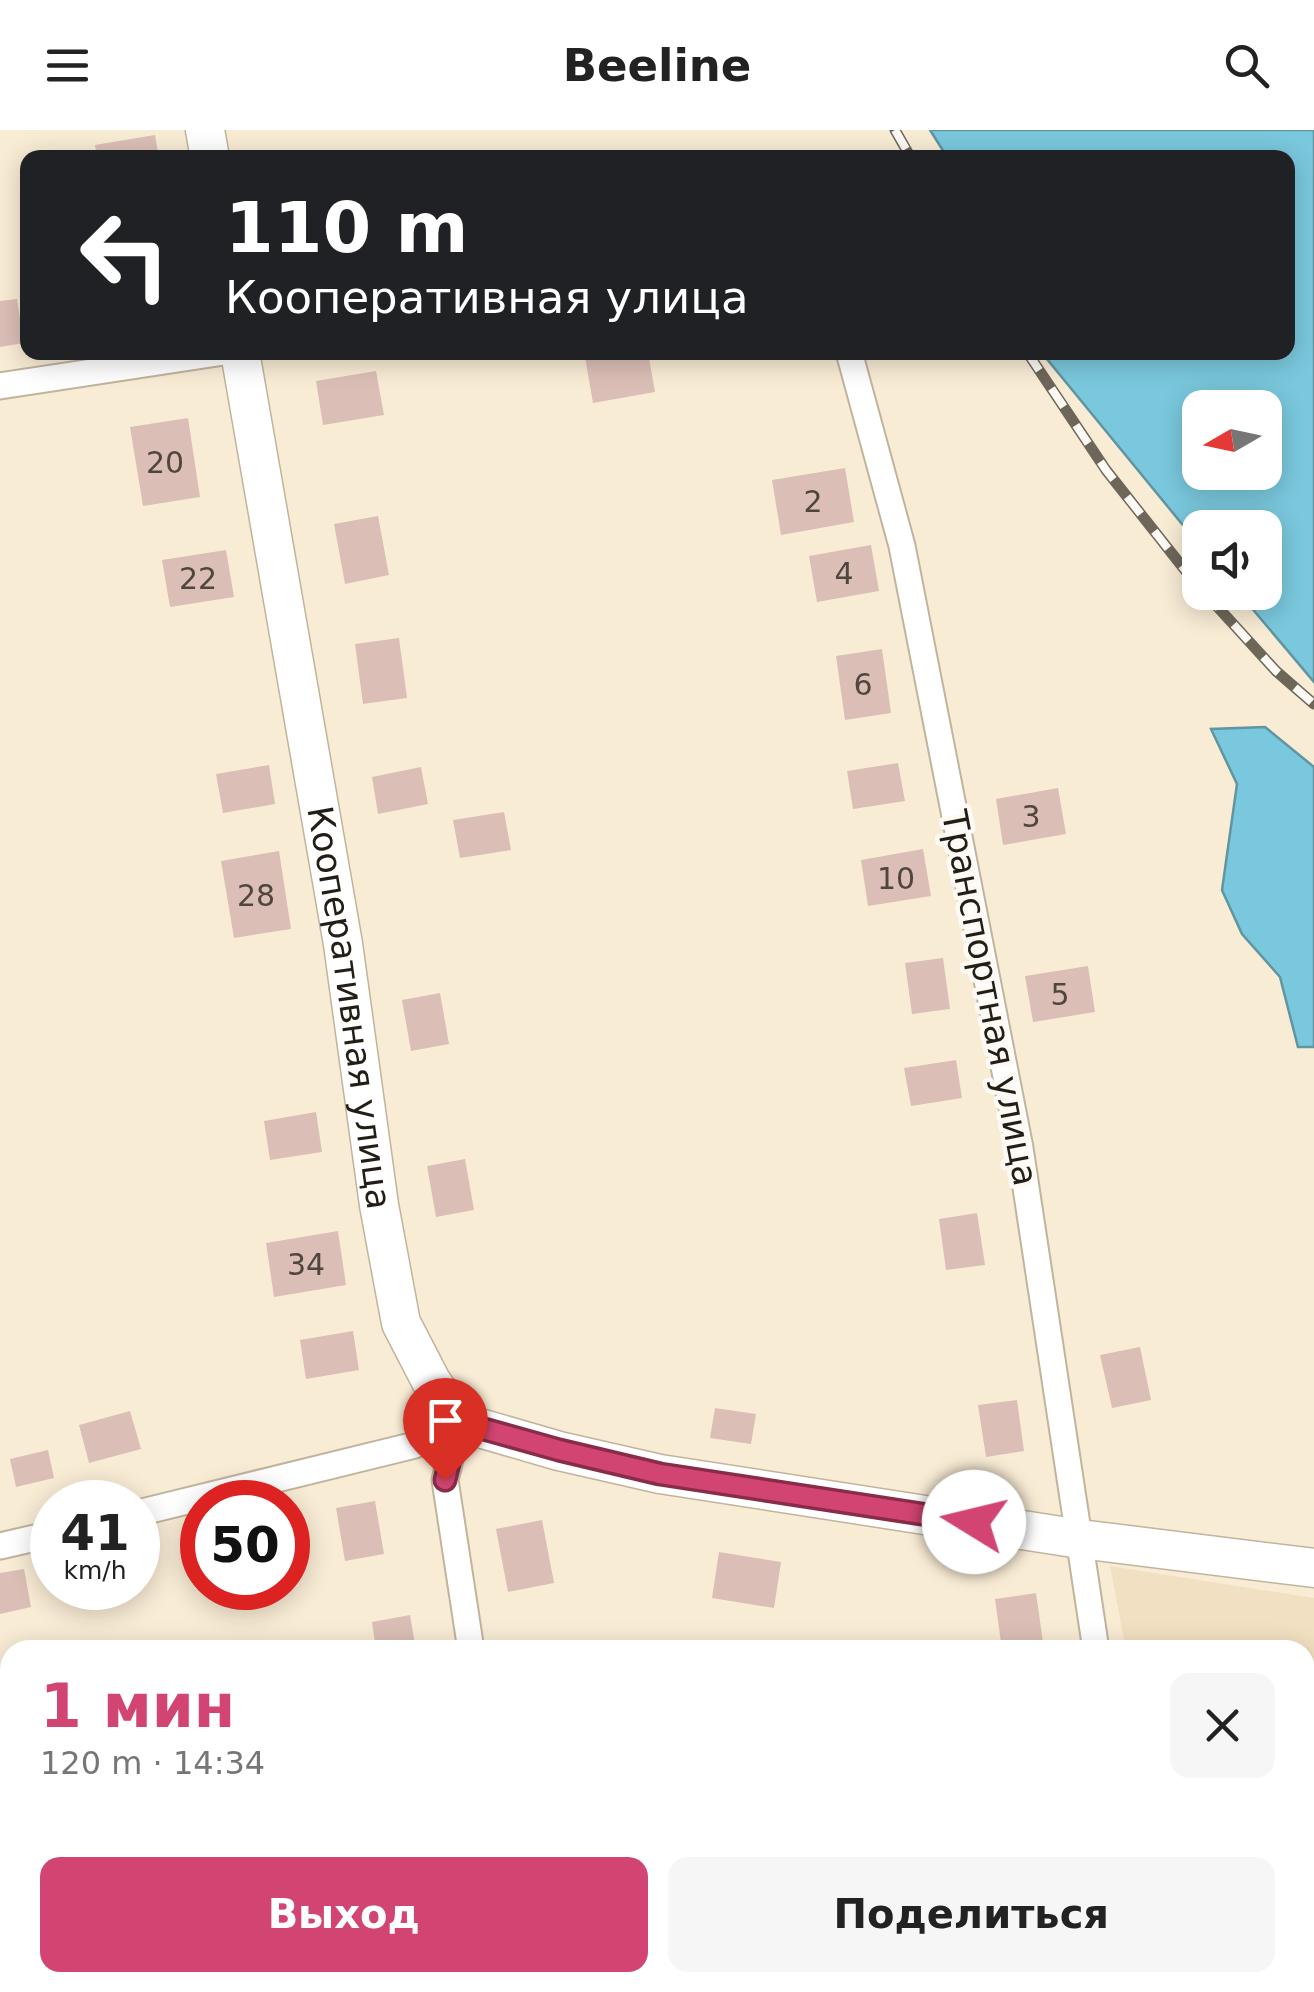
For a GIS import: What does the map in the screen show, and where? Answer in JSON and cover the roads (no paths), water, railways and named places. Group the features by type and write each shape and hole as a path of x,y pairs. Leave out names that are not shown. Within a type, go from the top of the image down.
{"main road":[{"name":"Кооперативная улица","path":"241,360 342,944 379,1205 402,1323 431,1382 459,1422"},
{"path":"459,1422 660,1474 1080,1539 1314,1568"}],"street":[{"path":"0,386 171,360"},
{"name":"Транспортная улица","path":"850,360 902,546 1017,1129 1095,1640"},
{"path":"160,1508 415,1445 459,1422"},
{"path":"459,1422 445,1480 469,1640"},
{"path":"0,1546 30,1539"}],"water":[{"path":"930,130 1314,130 1314,682 1253,610 1282,610 1282,510 1182,510 1182,524 1048,360 1295,360 1295,150 943,150"},
{"path":"1265,727 1314,767 1314,1047 1298,1047 1280,977 1242,934 1222,890 1237,784 1211,729"}],"railway":[{"path":"895,130 906,150"},
{"path":"1032,360 1106,470 1182,566"},
{"path":"1220,610 1276,671 1314,704"}]}
